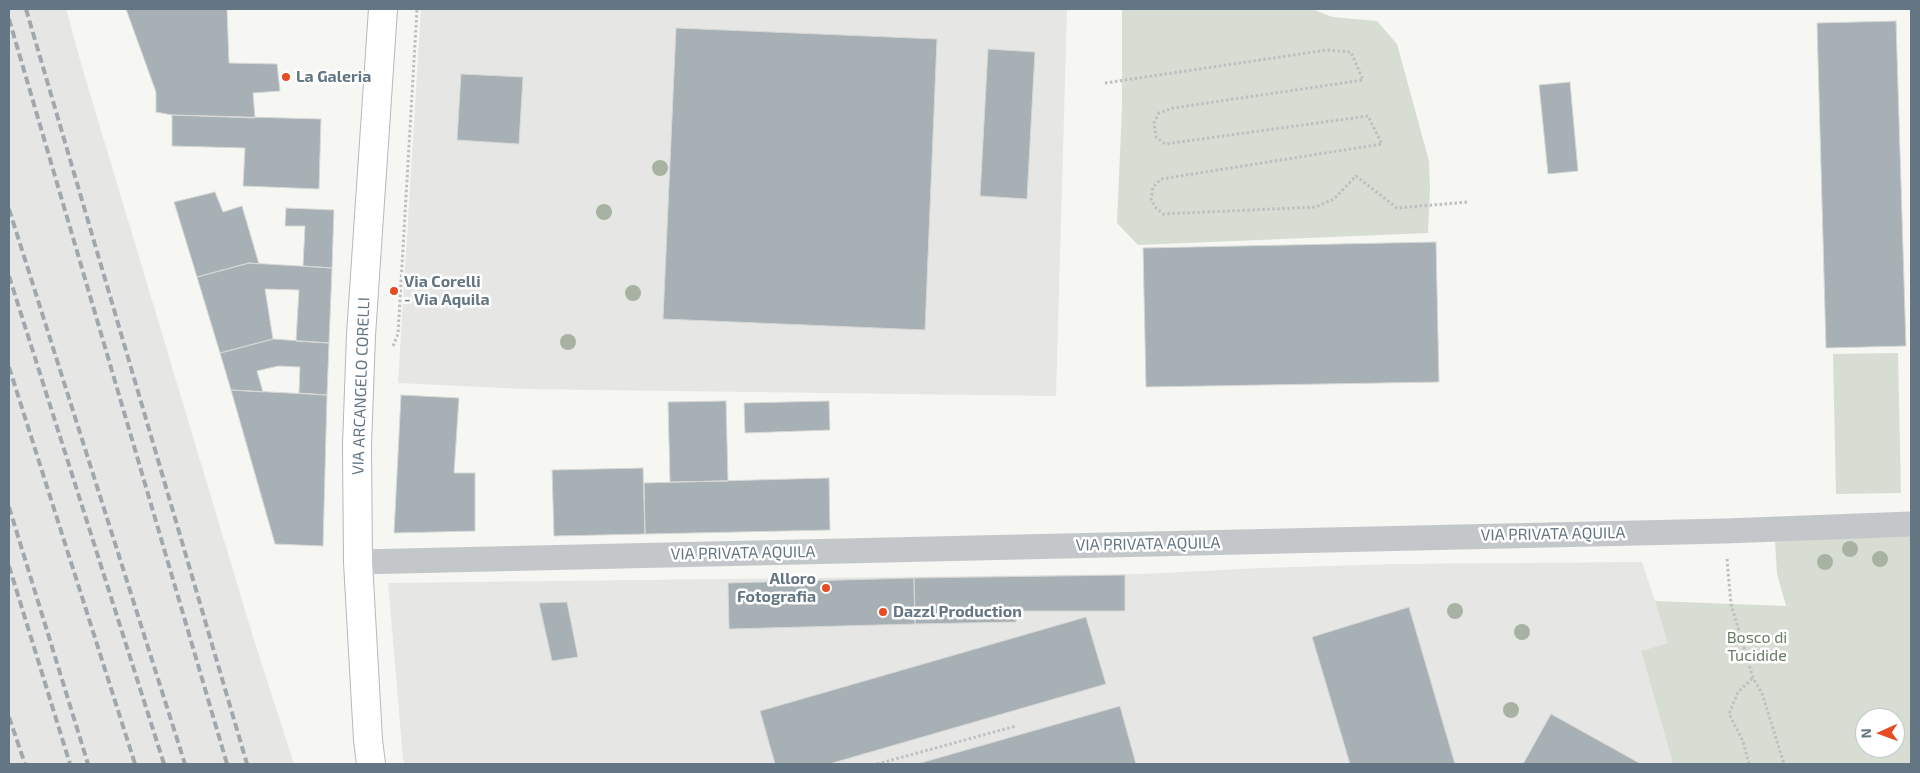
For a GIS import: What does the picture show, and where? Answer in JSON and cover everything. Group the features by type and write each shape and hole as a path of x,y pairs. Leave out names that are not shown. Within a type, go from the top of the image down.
{"street":[{"name":"VIA ARCANGELO CORELLI","path":"371,764 358,562 357,444 361,335 383,9"},
{"name":"VIA PRIVATA AQUILA","path":"358,562 1911,524"}],"path":[{"path":"1105,83 1327,50 1351,52 1363,80 1173,108 1159,113 1154,123 1156,137 1165,144 1368,116 1382,144 1161,179 1153,187 1151,199 1156,208 1163,214 1316,207 1334,199 1356,176 1397,208 1468,202"},
{"path":"1725,530 1732,604 1753,678 1762,693 1784,764"},
{"path":"1749,764 1743,741 1729,714 1738,692 1753,678"},
{"path":"877,764 1016,726"}],"shaded area":[{"path":"9,9 66,9 254,640 294,764 9,764"},
{"path":"421,9 1067,9 1056,396 524,389 398,383"},
{"path":"1642,562 1669,643 1641,651 1673,764 404,764 403,758 388,583 1142,574 1395,564"}],"green space":[{"path":"1122,9 1312,9 1332,17 1377,21 1397,44 1429,161 1428,233 1138,245 1117,223 1122,106"},
{"path":"1898,353 1901,493 1836,494 1833,354"},
{"name":"Bosco di Tucidide","path":"1911,535 1911,764 1673,764 1641,651 1668,643 1655,601 1786,606 1777,574 1775,540"}],"building":[{"path":"126,9 227,9 229,63 277,64 280,91 253,93 255,118 172,115 156,112 156,92"},
{"path":"1896,21 1906,346 1826,348 1817,23"},
{"path":"676,28 937,39 925,330 663,319"},
{"path":"988,49 1035,52 1027,199 980,196"},
{"path":"461,74 523,77 519,144 457,140"},
{"path":"1570,82 1578,171 1548,174 1539,85"},
{"path":"172,115 321,119 319,189 243,186 245,148 172,146"},
{"path":"215,192 223,212 242,206 259,264 249,263 197,277 174,202"},
{"path":"286,208 334,210 332,268 303,266 305,226 285,226"},
{"path":"1436,242 1439,382 1146,387 1143,248"},
{"path":"249,263 332,268 329,343 296,341 299,290 265,289 273,339 220,353 197,277"},
{"path":"273,339 329,343 327,395 299,393 300,367 278,366 257,371 263,392 231,390 220,353"},
{"path":"231,390 327,395 323,546 275,544"},
{"path":"401,395 459,398 454,473 475,473 475,531 394,533"},
{"path":"726,401 728,481 670,482 668,402"},
{"path":"829,401 830,430 745,433 744,403"},
{"path":"643,468 645,534 554,536 552,470"},
{"path":"829,478 830,530 645,534 644,483"},
{"path":"1125,575 1125,611 1017,611 1016,622 915,624 914,578"},
{"path":"914,578 915,624 729,629 728,583"},
{"path":"567,602 578,657 552,661 539,603"},
{"path":"1409,607 1455,764 1350,764 1312,637"},
{"path":"1086,617 1106,684 829,764 775,764 760,711"},
{"path":"1120,706 1136,764 917,764"},
{"path":"1551,714 1641,764 1523,764"}],"railway":[{"path":"26,9 247,764"},
{"path":"9,19 227,764"},
{"path":"9,209 185,764"},
{"path":"9,276 164,764"},
{"path":"9,367 135,764"},
{"path":"9,507 88,764"},
{"path":"9,566 70,764"},
{"path":"9,717 25,764"}],"place":[{"name":"La Galeria","path":"286,77"},
{"name":"Via Corelli - Via Aquila","path":"394,291"},
{"name":"Alloro Fotografia","path":"826,588"},
{"name":"Dazzl Production","path":"883,612"}]}
